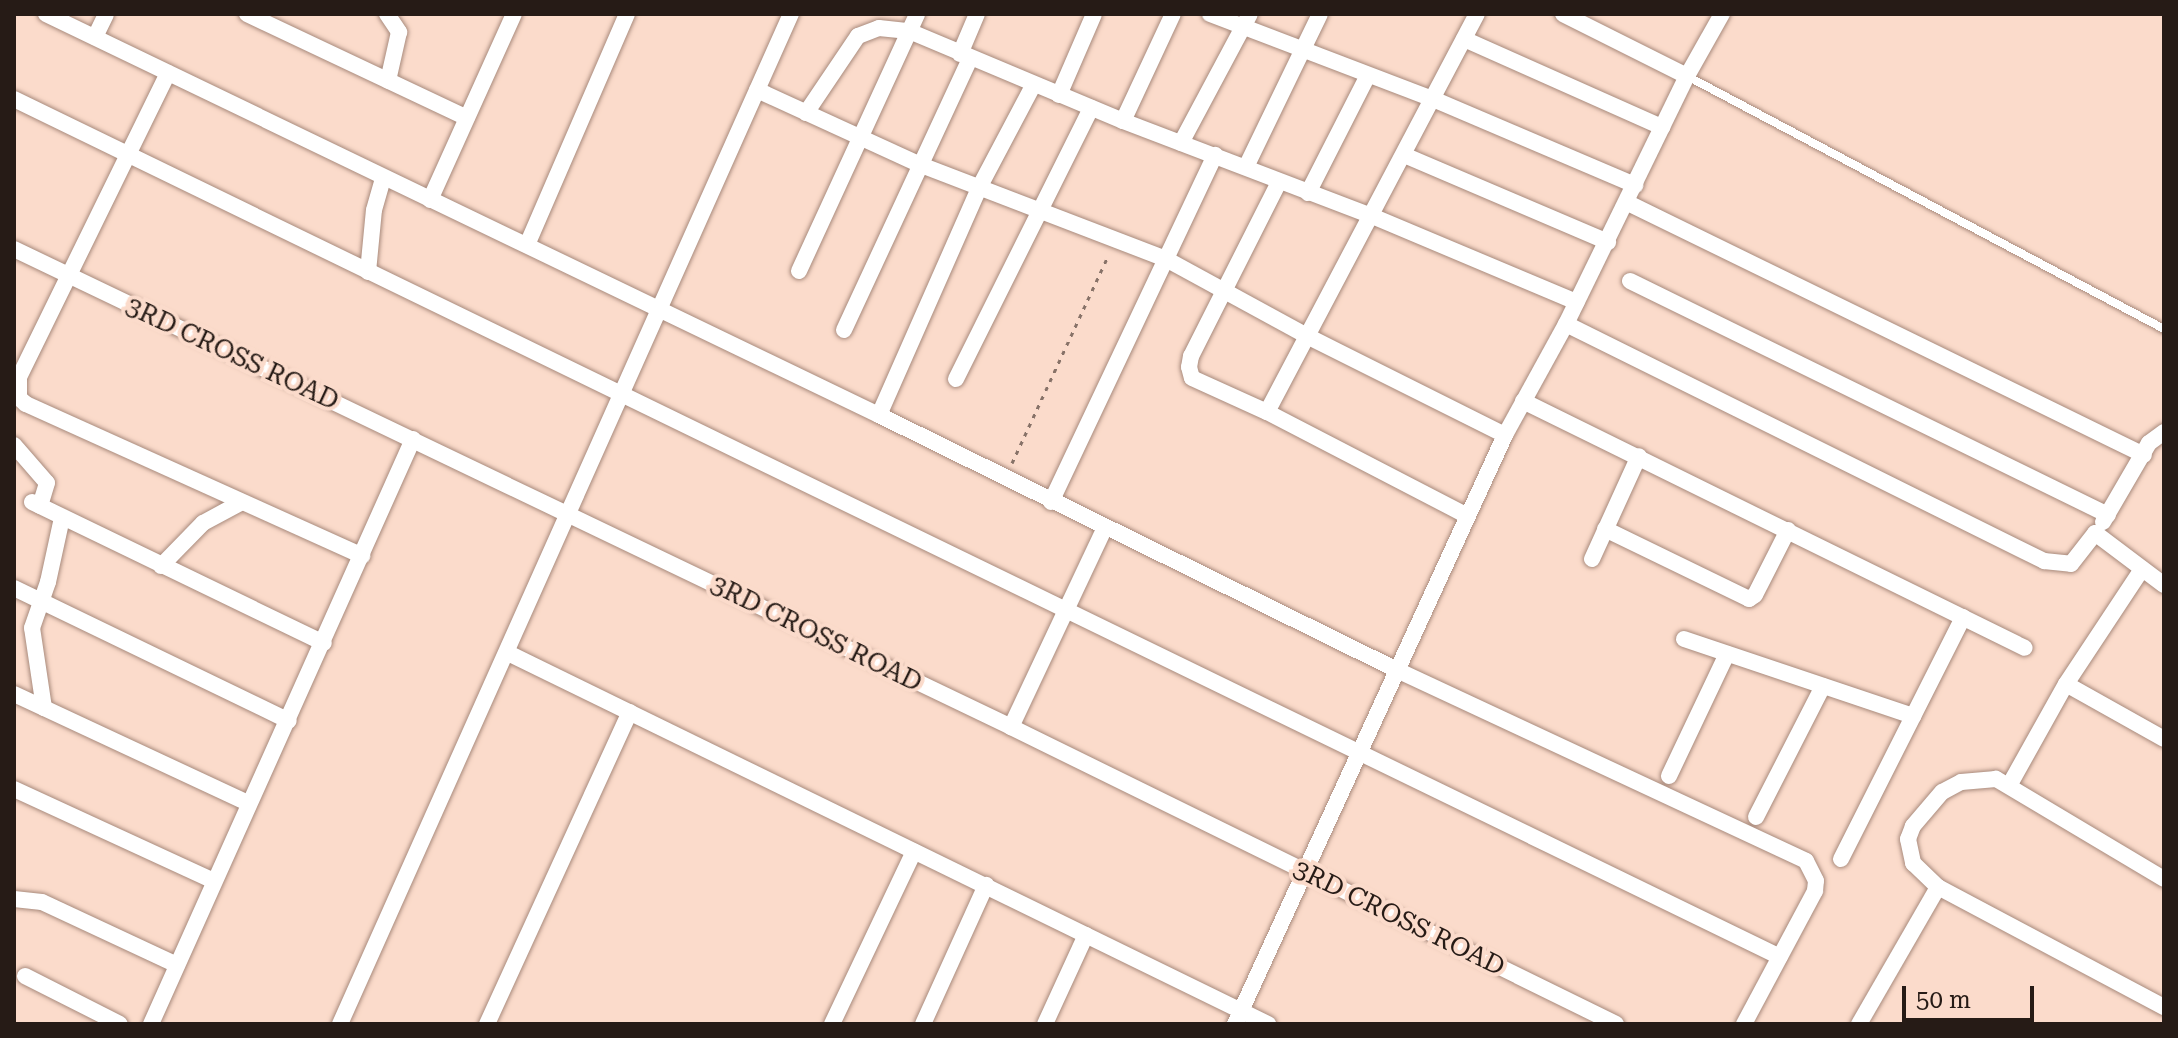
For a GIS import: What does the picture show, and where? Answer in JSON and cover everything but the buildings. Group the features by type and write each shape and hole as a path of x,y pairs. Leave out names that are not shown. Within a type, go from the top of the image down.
{"street":[{"path":"46,14 879,415 1399,671 1806,861 1816,881 1815,891 1744,1024"},
{"path":"95,37 106,14"},
{"path":"247,14 467,118"},
{"path":"387,14 399,32 388,81"},
{"path":"430,200 514,14"},
{"path":"527,245 627,14"},
{"path":"340,1024 567,515 624,395 791,14"},
{"path":"799,271 917,14"},
{"path":"844,330 921,165 965,56 977,14"},
{"path":"1059,95 1094,14"},
{"path":"1123,121 1173,14"},
{"path":"1210,14 1247,20 1303,50 1367,77 1433,99 1635,185"},
{"path":"1246,167 1320,14"},
{"path":"1267,412 1477,14"},
{"path":"1563,14 1687,76"},
{"path":"1238,1018 1399,671 1466,515 1628,203 1687,76 1722,14"},
{"path":"1181,143 1247,20"},
{"path":"806,113 858,36 879,28 909,31 1123,121 1372,216 1577,302"},
{"path":"1464,39 1662,127"},
{"path":"168,73 125,155 19,377 17,405 362,556"},
{"path":"1308,193 1367,77"},
{"path":"879,415 980,186 1034,84"},
{"path":"757,90 921,165 1166,259 1307,336 1505,435"},
{"path":"14,99 1780,957"},
{"path":"956,379 1091,108"},
{"path":"1051,502 1215,155"},
{"path":"1404,155 1608,242"},
{"path":"368,272 374,210 383,178"},
{"path":"1279,182 1191,356 1189,373 1200,385 1267,412 1466,515"},
{"path":"1628,203 2144,455"},
{"name":"3RD CROSS ROAD","path":"14,249 1011,727 1616,1024"},
{"path":"1630,281 2108,515"},
{"path":"1566,324 2044,561 2071,564 2108,515 2149,443 2164,432"},
{"path":"1523,401 2025,648"},
{"path":"151,1024 413,439"},
{"path":"14,445 47,483 36,504 324,643"},
{"path":"1592,559 1639,456"},
{"path":"161,566 203,523 242,502"},
{"path":"44,708 32,628 62,518"},
{"path":"1011,727 1105,527"},
{"path":"1605,529 1749,599 1755,595 1788,530"},
{"path":"2095,533 2164,585"},
{"path":"2010,784 2066,684 2142,569"},
{"path":"14,588 289,721"},
{"path":"1841,859 1963,617"},
{"path":"1684,639 1913,716"},
{"path":"508,653 986,885 1086,935 1238,1018 1268,1024"},
{"path":"1669,776 1727,654"},
{"path":"2066,684 2164,739"},
{"path":"1756,817 1823,686"},
{"path":"14,694 248,803"},
{"path":"487,1024 630,712"},
{"path":"2164,879 2010,784 1996,779 1961,782 1942,792 1913,826 1908,852 1913,863 1938,887 2164,1007"},
{"path":"14,789 214,881"},
{"path":"832,1024 914,851"},
{"path":"923,1024 986,885"},
{"path":"1859,1024 1938,887"},
{"path":"14,899 42,902 177,965"},
{"path":"1045,1024 1086,935"},
{"path":"25,976 120,1024"}],"lane":[{"path":"1687,76 2164,329"}],"path":[{"path":"1006,477 1115,242"}]}
